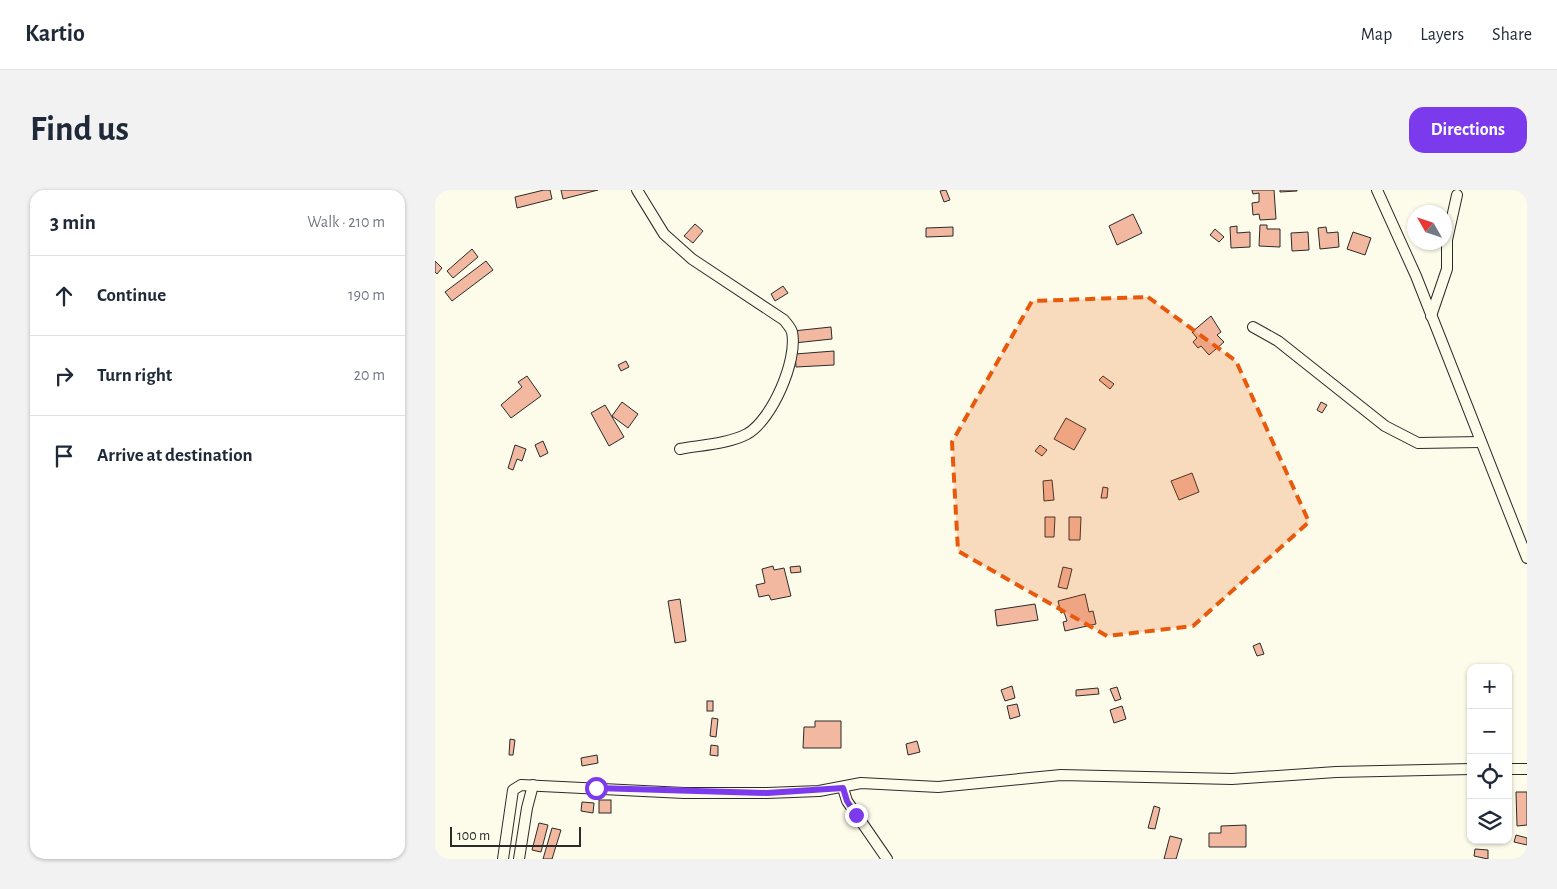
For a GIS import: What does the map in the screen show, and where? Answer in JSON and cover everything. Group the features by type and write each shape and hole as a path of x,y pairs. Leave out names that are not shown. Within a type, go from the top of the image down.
{"street":[{"path":"637,190 664,234 692,259 784,320 791,330 793,341 786,373 770,413 757,427 746,434 680,449"},
{"path":"1377,190 1431,316 1527,558"},
{"path":"1431,316 1447,269 1447,240 1457,195"},
{"path":"1253,327 1278,341 1385,426 1404,437 1418,443 1481,442"},
{"path":"503,859 513,790 521,785 701,793 767,793 843,788 861,782 885,782 937,787 1061,775 1232,779 1336,772 1467,769"},
{"path":"1512,769 1527,769"},
{"path":"519,859 533,785"},
{"path":"843,788 847,801 887,859"}],"highlighted area":[{"path":"1148,297 1236,361 1309,522 1193,626 1107,636 958,551 952,442 1032,301"}],"building":[{"path":"550,190 552,199 517,208 515,197"},
{"path":"561,190 598,190 563,199"},
{"path":"946,190 950,200 944,202 940,191"},
{"path":"1252,190 1274,190 1276,219 1260,220 1259,214 1253,215 1252,203 1259,202 1259,193 1253,194"},
{"path":"1280,190 1297,190 1297,191 1280,192"},
{"path":"1133,214 1142,233 1117,245 1109,226"},
{"path":"695,224 703,231 693,243 684,236"},
{"path":"1260,225 1267,225 1267,229 1280,229 1280,247 1259,246"},
{"path":"1237,226 1237,233 1250,232 1250,247 1231,248 1230,227"},
{"path":"953,227 953,236 926,237 926,228"},
{"path":"1326,227 1327,233 1338,232 1339,247 1320,249 1318,228"},
{"path":"1215,229 1224,237 1219,242 1210,235"},
{"path":"1308,232 1309,250 1292,251 1291,233"},
{"path":"1353,232 1371,238 1365,255 1347,249"},
{"path":"472,249 478,257 453,278 447,271"},
{"path":"435,261 442,268 437,274 435,272"},
{"path":"486,261 493,270 452,301 445,292"},
{"path":"783,286 788,293 775,301 771,294"},
{"path":"1211,316 1221,332 1217,335 1224,342 1209,355 1201,346 1198,348 1193,342 1197,338 1192,332"},
{"path":"831,327 832,339 794,343 793,331"},
{"path":"834,351 834,365 796,367 795,354"},
{"path":"626,361 629,367 621,371 618,365"},
{"path":"527,376 541,396 511,418 501,405 522,387 518,382"},
{"path":"1103,376 1114,384 1110,389 1099,380"},
{"path":"622,402 638,414 628,428 612,416"},
{"path":"1321,402 1327,405 1322,413 1317,410"},
{"path":"605,405 624,437 609,446 591,413"},
{"path":"1066,418 1086,429 1074,450 1054,439"},
{"path":"543,441 548,453 540,457 535,445"},
{"path":"515,445 526,449 522,461 517,459 513,470 508,468"},
{"path":"1040,445 1047,450 1042,456 1035,451"},
{"path":"1192,473 1199,492 1179,500 1171,481"},
{"path":"1052,480 1054,500 1044,501 1043,481"},
{"path":"1103,487 1108,488 1107,498 1101,498"},
{"path":"1045,517 1055,517 1054,537 1045,537"},
{"path":"1069,517 1081,517 1080,540 1069,540"},
{"path":"773,566 774,570 784,568 791,596 771,600 769,595 759,597 756,585 765,583 762,569"},
{"path":"800,566 801,572 791,573 790,567"},
{"path":"1063,567 1072,569 1067,589 1058,587"},
{"path":"1085,594 1089,612 1093,611 1096,624 1065,631 1063,622 1067,621 1064,612 1061,613 1058,601"},
{"path":"680,599 686,641 675,643 668,601"},
{"path":"1035,604 1038,620 997,626 995,610"},
{"path":"1260,643 1264,654 1257,656 1253,646"},
{"path":"1012,686 1015,698 1005,701 1001,690"},
{"path":"1117,687 1121,699 1115,701 1110,689"},
{"path":"1098,688 1099,694 1076,696 1076,690"},
{"path":"707,701 713,701 713,711 707,711"},
{"path":"1017,704 1020,716 1010,719 1007,706"},
{"path":"1122,706 1126,719 1114,723 1110,710"},
{"path":"712,718 718,719 716,737 710,736"},
{"path":"815,721 841,721 841,748 803,748 804,727 815,727"},
{"path":"510,739 515,740 513,755 509,755"},
{"path":"917,741 920,752 908,755 906,744"},
{"path":"711,745 718,746 718,756 710,755"},
{"path":"597,755 598,763 582,766 581,758"},
{"path":"1516,792 1527,792 1527,825 1517,826"},
{"path":"599,800 611,800 611,813 599,813"},
{"path":"582,802 594,803 593,813 581,811"},
{"path":"1154,806 1160,808 1155,829 1148,828"},
{"path":"539,823 548,825 541,852 532,850"},
{"path":"1246,825 1246,847 1209,847 1209,833 1221,833 1221,826"},
{"path":"552,828 561,830 552,859 543,859"},
{"path":"1516,835 1527,838 1527,845 1514,842"},
{"path":"1170,836 1182,839 1176,859 1164,859"},
{"path":"1475,849 1488,850 1488,859 1474,856"}],"route":[{"path":"596,788 767,793 843,788 847,801 856,815"}]}
